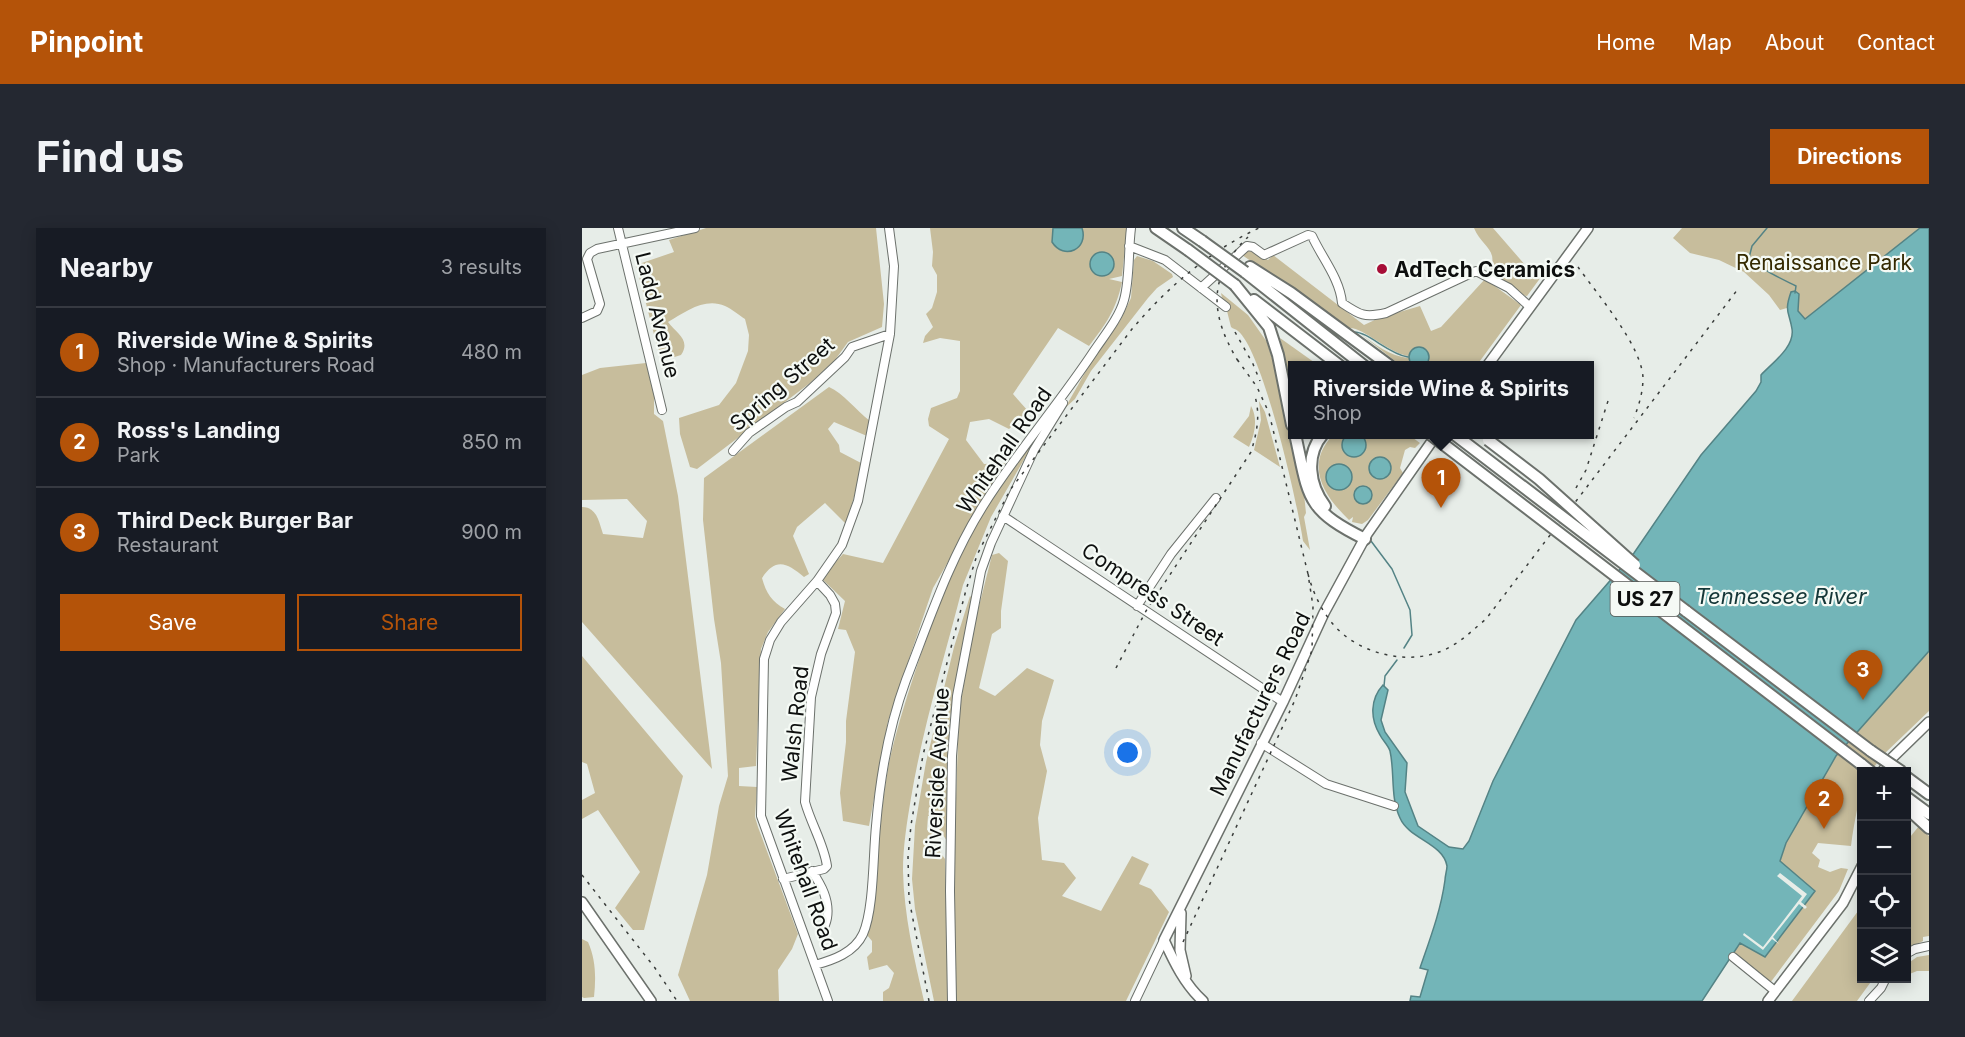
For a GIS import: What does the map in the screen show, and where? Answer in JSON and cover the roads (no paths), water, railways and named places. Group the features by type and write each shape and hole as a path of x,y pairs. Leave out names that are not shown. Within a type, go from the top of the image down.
{"highway":[{"path":"1156,228 1334,361"},
{"path":"1182,228 1247,270 1291,293 1383,361"},
{"path":"1247,270 1358,361"},
{"path":"1235,285 1269,327 1278,355 1288,402"},
{"path":"1296,439 1310,496 1325,516 1339,526 1366,536"},
{"path":"1320,439 1311,460 1315,489 1323,504 1366,536"},
{"name":"US 27","path":"1435,439 1864,767"},
{"name":"US 27","path":"1459,439 1894,767"},
{"path":"1487,439 1539,479 1686,611"},
{"path":"1911,779 1929,789"},
{"path":"1911,780 1929,794"},
{"path":"1911,801 1929,814"},
{"path":"1911,812 1929,828"}],"main road":[{"path":"1491,361 1588,228"},
{"name":"Manufacturers Road","path":"1164,940 1283,702 1324,613 1366,536 1434,439"},
{"path":"1885,767 1929,722"},
{"path":"1768,1001 1843,903 1857,875"},
{"path":"582,902 651,1001"},
{"path":"1182,907 1180,950 1188,984"},
{"path":"1164,940 1188,984 1203,1001"}],"street":[{"name":"Ladd Avenue","path":"618,228 662,410"},
{"path":"582,318 597,311 600,304 587,259 590,253 597,249 695,228"},
{"name":"Whitehall Road","path":"889,228 894,266 890,334 858,501 842,545 817,581 781,622 770,640 765,659 760,816 815,965 838,958 855,945 862,936 871,890 876,823 883,777 899,700 940,591 959,548 983,507 1017,455 1068,390 1112,324 1124,301 1131,228"},
{"path":"1201,288 1246,246 1253,247 1264,255 1308,235 1312,236 1326,260 1341,295 1342,303 1362,316 1372,317 1386,313 1476,271 1498,281 1530,307"},
{"path":"1129,246 1165,260 1226,307"},
{"name":"Spring Street","path":"734,452 749,433 797,402 845,357 852,347 890,334"},
{"name":"Riverside Avenue","path":"952,1001 952,756 957,696 981,571 1003,516 1034,450 1059,410 1068,390"},
{"path":"1137,606 1171,554 1216,498"},
{"name":"Compress Street","path":"1003,516 1283,702"},
{"name":"Walsh Road","path":"812,872 827,866 826,857 805,802 812,697 821,654 836,613 835,604 830,595 817,581"},
{"path":"1261,743 1326,784 1394,806"},
{"path":"783,879 812,872 827,899 827,918 822,930 823,936"},
{"name":"Manufacturers Road","path":"1135,1001 1164,940"},
{"path":"1911,951 1929,946"},
{"path":"1733,957 1775,991"},
{"path":"815,965 828,1001"},
{"path":"1869,1001 1884,983"}],"water":[{"path":"1053,228 1082,228 1082,242 1079,247 1069,251 1057,248 1052,242"},
{"name":"Tennessee River","path":"1920,228 1929,228 1929,651 1836,756 1786,843 1780,861 1815,891 1765,957 1740,943 1702,1001 1410,1001 1411,996 1420,997 1428,970 1420,968 1438,913 1447,866 1439,852 1404,825 1400,818 1395,802 1390,751 1377,729 1373,716 1374,703 1379,691 1383,685 1388,690 1381,720 1385,732 1407,763 1405,792 1418,826 1449,847 1463,849 1469,841 1493,781 1576,620 1634,553 1701,455 1756,391 1761,382 1761,375 1790,342 1792,329 1787,308 1791,292 1795,291 1799,294 1798,311 1805,319"},
{"path":"1097,252 1107,252 1114,259 1114,269 1107,276 1097,276 1090,269 1090,259"},
{"path":"1415,347 1423,347 1429,353 1429,361 1409,361 1409,353"},
{"path":"1344,439 1364,439 1365,449 1358,456 1350,456 1343,449"},
{"path":"1376,457 1384,457 1391,464 1391,472 1384,479 1376,479 1369,472 1369,464"},
{"path":"1339,464 1348,468 1352,477 1348,486 1339,490 1330,486 1326,477 1330,468"},
{"path":"1363,486 1369,489 1372,495 1369,501 1363,504 1357,501 1354,495 1357,489"}],"waterway":[{"path":"1767,228 1752,246 1749,258 1765,270 1796,286 1795,293"},
{"path":"1354,332 1366,335 1393,352 1408,357"},
{"path":"1371,541 1392,569 1410,610 1412,635 1404,648"},
{"path":"1384,686 1385,676 1397,660"}],"railway":[{"path":"929,1001 909,899 908,857 911,825 923,755 977,555 1010,490 1132,329 1174,285 1206,259 1259,228"},
{"path":"1238,361 1222,328 1217,296 1219,281 1225,266 1248,237"},
{"path":"1578,267 1627,336 1641,365 1642,388 1634,418"},
{"path":"1308,574 1317,600 1332,623 1356,643 1387,655 1403,657 1420,657 1455,644 1486,619 1738,289"},
{"path":"1235,332 1260,381"},
{"path":"1183,942 1295,700 1312,650 1313,606 1308,574 1269,413 1257,387 1234,355"},
{"path":"1116,668 1146,611 1251,452 1257,423 1254,393"},
{"path":"1576,488 1586,470 1608,401"},
{"path":"582,875 655,968 677,1001"}],"place":[{"name":"AdTech Ceramics","path":"1382,269"},
{"name":"Riverside Wine & Spirits","path":"1441,508"},
{"name":"Third Deck Burger Bar","path":"1863,700"},
{"name":"Ross's Landing","path":"1824,829"}],"park label":[{"name":"Renaissance Park","path":"1824,262"}]}
